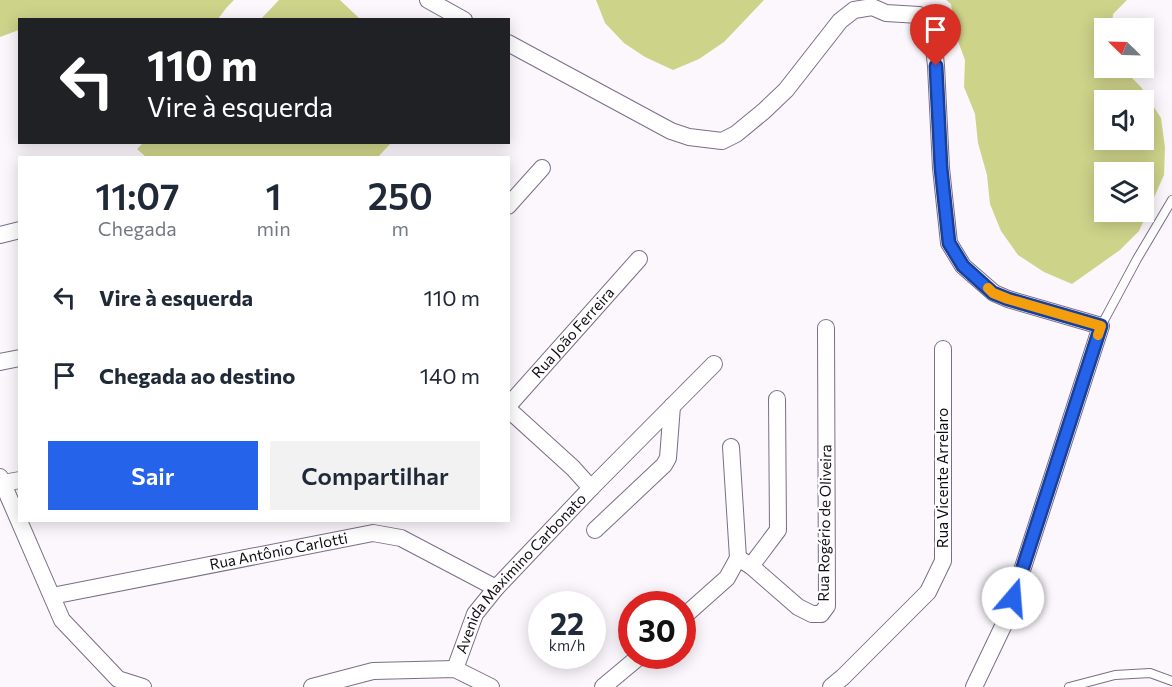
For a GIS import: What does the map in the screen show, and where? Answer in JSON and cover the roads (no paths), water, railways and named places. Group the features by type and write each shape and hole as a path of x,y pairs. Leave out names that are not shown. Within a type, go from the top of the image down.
{"street":[{"path":"428,0 460,18"},
{"path":"510,45 671,131 689,137 722,141 736,134 786,90 840,21 854,10 872,7 886,13 918,15 929,20 936,66 941,168 949,243 963,266 993,293 1101,326 1006,620 974,687"},
{"path":"510,204 542,168"},
{"path":"0,235 18,231"},
{"name":"Rua João Ferreira","path":"510,405 639,259"},
{"name":"Rua Rogério de Oliveira","path":"744,562 798,608 812,615 821,614 827,606 826,328"},
{"name":"Rua Vicente Arrelaro","path":"837,682 928,592 943,561 943,349"},
{"path":"0,362 18,358"},
{"path":"591,488 714,364"},
{"path":"696,606 778,530 777,399"},
{"path":"595,530 664,465 668,458 672,406"},
{"name":"Avenida Maximino Carbonato","path":"455,669 475,614 496,588 591,488 510,409"},
{"path":"730,447 744,562"},
{"path":"7,480 18,508"},
{"path":"23,522 63,620 118,679 142,687"},
{"name":"Rua Antônio Carlotti","path":"52,596 373,533 401,538 496,588"},
{"path":"312,687 373,671 455,669 491,687"},
{"path":"603,687 624,669"}],"lane":[{"path":"1101,326 1172,200"},
{"path":"1069,687 1114,675 1150,673 1172,681"}]}
